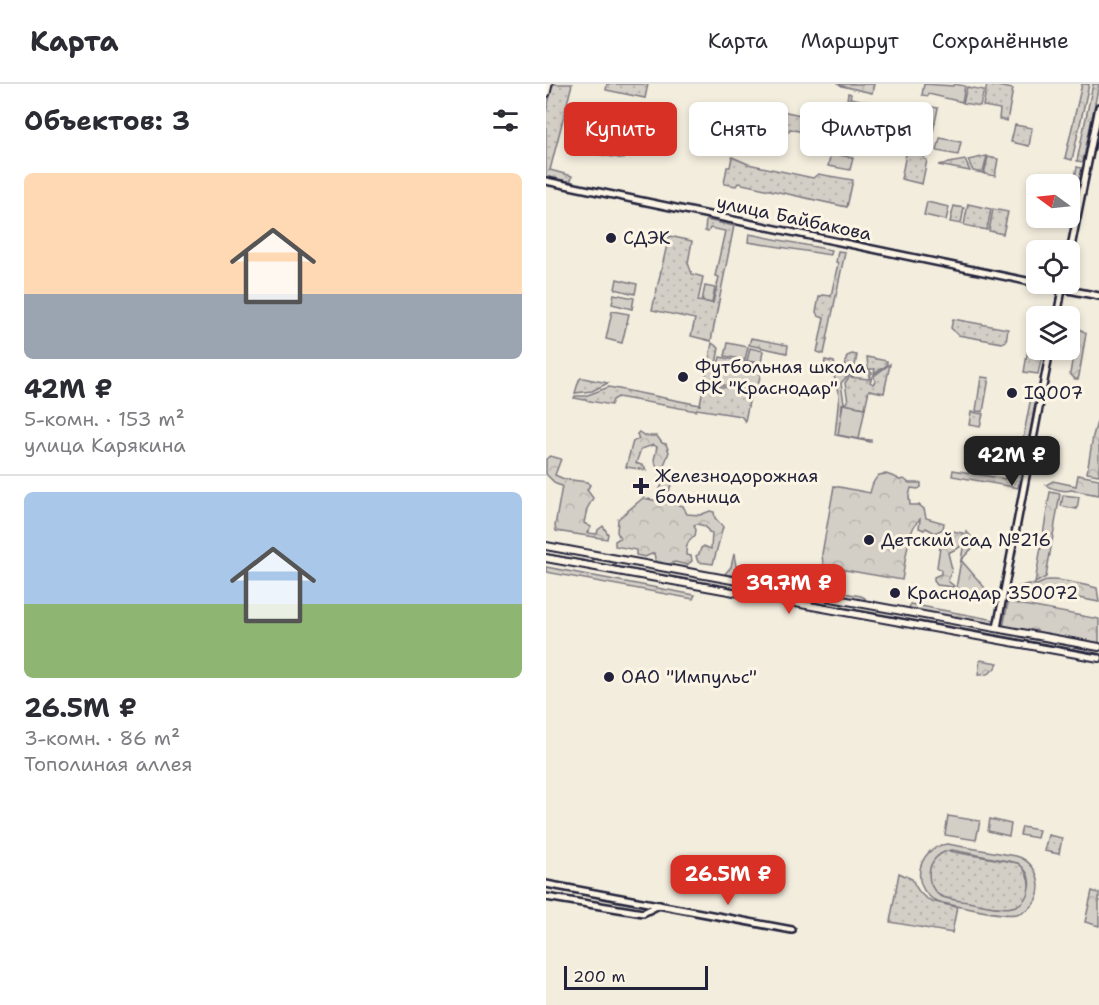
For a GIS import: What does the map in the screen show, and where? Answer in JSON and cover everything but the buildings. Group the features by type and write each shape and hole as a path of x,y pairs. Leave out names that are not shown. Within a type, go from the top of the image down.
{"street":[{"path":"1072,240 1099,107"},
{"name":"улица Байбакова","path":"546,181 1026,281"},
{"name":"улица Байбакова","path":"1080,291 1099,296"},
{"path":"997,628 1048,360"},
{"path":"546,546 1099,647"},
{"path":"546,558 1099,658"},
{"path":"816,607 818,595"},
{"path":"825,609 827,597"},
{"path":"956,633 959,621"},
{"path":"965,635 968,623"},
{"path":"1035,647 1037,635"},
{"path":"546,884 792,930"},
{"path":"546,897 643,913 660,905"}],"green space":[{"path":"553,84 572,84 567,102 564,102 564,115 550,170 572,176 570,184 546,179 546,112"},
{"path":"607,84 648,84 645,98 606,90"},
{"path":"839,84 874,84 872,93"},
{"path":"924,84 965,86 962,102 929,94 928,96 922,95"},
{"path":"987,84 1013,89 1007,121 999,119 1000,109 983,106"},
{"path":"1082,84 1089,84 1072,160 1065,158"},
{"path":"1093,84 1099,84 1083,162 1077,161"},
{"path":"967,87 984,90 980,106 963,103"},
{"path":"848,93 851,94 850,98 866,101 850,102 847,100"},
{"path":"933,107 938,108 933,132"},
{"path":"788,112 800,115 800,131 790,129 789,132"},
{"path":"1015,125 1032,128 1029,146 1011,142"},
{"path":"940,138 961,142 958,155 937,151"},
{"path":"607,156 625,156 624,159"},
{"path":"830,156 853,158 850,170 828,166"},
{"path":"906,156 925,156 924,159 927,160 922,184 901,179"},
{"path":"987,156 983,173 973,171 968,160"},
{"path":"732,157 748,164 813,178 818,174 853,180 847,207 738,183 736,186 724,184 727,167 730,167"},
{"path":"988,157 998,159 995,176 984,174"},
{"path":"965,160 970,171 938,165"},
{"path":"1077,167 1082,168 1080,177 1080,174 1076,174"},
{"path":"927,202 949,207 946,220 924,215"},
{"path":"968,204 991,209 987,230 964,225"},
{"path":"954,206 964,208 961,224 950,222"},
{"path":"993,209 1008,212 1003,234 989,231"},
{"path":"706,220 734,226 711,341 691,336 695,319 652,310 669,236 692,241 688,263 692,274 703,277 698,301 713,303 719,277 715,276 725,231 710,228 708,232 705,231"},
{"path":"749,234 831,250 830,255 748,242"},
{"path":"838,251 845,252 824,354 817,352 824,318 818,316 816,312 819,297 831,296 838,263 836,262"},
{"path":"617,279 637,284 635,294 615,289"},
{"path":"705,286 715,288 712,303 702,301"},
{"path":"614,294 634,298 632,309 612,304"},
{"path":"612,311 629,314 622,343 606,339"},
{"path":"953,319 1008,329 1006,341 1002,343 958,335 951,328"},
{"path":"1080,329 1086,333 1078,379 1070,374 1072,360 1080,360"},
{"path":"751,338 788,345 787,353 749,345"},
{"path":"712,343 719,348 712,385 751,392 745,421 741,416 697,409 696,411 618,397 611,405 574,398 609,387 700,405"},
{"path":"728,343 748,347 745,360 725,356"},
{"path":"750,348 763,351 761,363 747,361"},
{"path":"857,355 853,376 849,375 841,383 844,403 848,402 845,383 849,377 869,379 872,377 870,382 873,384 874,376 890,364 884,393 869,390 865,408 842,404 841,421 859,439 871,440 871,442 835,435 839,396 832,367 824,365 825,360 834,362 835,367 844,367 847,356"},
{"path":"720,357 762,365 757,392 714,383"},
{"path":"867,357 887,361 887,365 874,374 875,369 870,369 872,373 869,377"},
{"path":"1026,360 1041,360 1038,374 1024,372"},
{"path":"981,377 989,378 983,412 976,411"},
{"path":"581,378 608,383 592,391 575,393"},
{"path":"1032,392 1037,393 1024,466 1018,465"},
{"path":"843,404 865,408 859,439 838,435"},
{"path":"971,412 983,414 980,427 969,425"},
{"path":"1099,415 1099,475 1087,473"},
{"path":"639,432 645,436 657,436 662,443 666,444 669,452 664,467 672,481 668,495 663,496 659,491 663,482 654,460 657,447 653,445 641,449 636,463 644,466 646,470 626,467 633,441 639,439 637,434"},
{"path":"550,456 561,459 555,475 564,479 587,482 590,485 587,490 593,498 587,509 584,523 591,527 587,533 597,534 603,526 608,534 607,539 556,531 562,486 556,484 546,474 546,459"},
{"path":"953,470 1005,479 1007,470 1021,473 1018,488 952,476"},
{"name":"Детский сад №216","path":"886,474 899,480 904,479 909,483 921,483 918,489 911,488 910,505 919,505 924,509 926,518 944,523 943,529 935,533 926,528 924,530 919,528 920,519 916,523 910,538 902,580 828,567 823,564 822,554 834,486 870,493 877,477"},
{"path":"1078,475 1099,479 1099,495 1058,490 1046,485 1053,481 1076,486"},
{"path":"1050,492 1060,494 1046,577 1035,583"},
{"path":"1063,495 1079,497 1077,509 1061,506"},
{"path":"643,498 683,506 687,514 700,515 710,511 714,512 715,518 723,527 713,564 698,562 696,556 701,548 704,546 711,549 712,533 705,526 697,524 694,525 695,536 687,547 686,555 691,556 692,561 687,565 675,562 667,565 656,564 654,553 645,557 636,555 636,550 615,546 615,541 620,538 617,532 618,519"},
{"path":"944,531 963,533 960,547 948,553 952,569 948,581 953,587 937,585 934,581 934,577 941,574 941,570 937,567"},
{"path":"966,531 977,543 961,560"},
{"path":"734,554 736,566 811,580 815,566 821,571 818,593 724,575 731,567"},
{"path":"961,560 985,588 986,592 983,594 956,589"},
{"path":"546,567 695,595 693,599 546,572"},
{"path":"1048,580 1067,581 1097,588 1099,602 1068,596 1063,592 1056,595 1018,587 1028,584 1037,585"},
{"path":"828,590 861,596 865,598 865,603 826,594"},
{"path":"1008,602 1099,619 1099,645 1003,628"},
{"path":"910,604 995,620 994,626 909,610"},
{"path":"980,660 998,663 985,675 978,675"},
{"path":"948,816 980,821 976,840 945,835"},
{"path":"990,819 1011,824 1009,836 988,831"},
{"path":"1022,827 1039,830 1037,838 1020,835"},
{"path":"1048,835 1062,838 1059,854 1044,851"},
{"path":"947,844 1016,856 1026,861 1033,867 1039,885 1034,903 1026,910 1009,915 942,903 931,898 924,891 920,881 920,872 922,862 936,847","holes":["952,850 1018,863 1027,874 1029,887 1021,903 1007,908 940,896 930,883 930,868 933,862 937,856"]},
{"path":"948,851 1018,863 1029,880 1025,899 1021,904 1009,908 955,900 938,894 930,884 930,869 935,859"},
{"path":"899,873 912,879 920,893 930,900 957,907 952,933 890,922"},
{"path":"1092,891 1099,893 1099,926 1085,922"}],"tram line":[{"path":"546,554 1099,655"}],"place":[{"name":"СДЭК","path":"611,238"},
{"name":"Футбольная школа ФК \"Краснодар\"","path":"683,377"},
{"name":"IQ007","path":"1012,393"},
{"name":"Железнодорожная больница","path":"641,486"},
{"name":"Детский сад №216","path":"869,540"},
{"name":"Краснодар 350072","path":"895,593"},
{"name":"ОАО \"Импульс\"","path":"609,677"}]}
